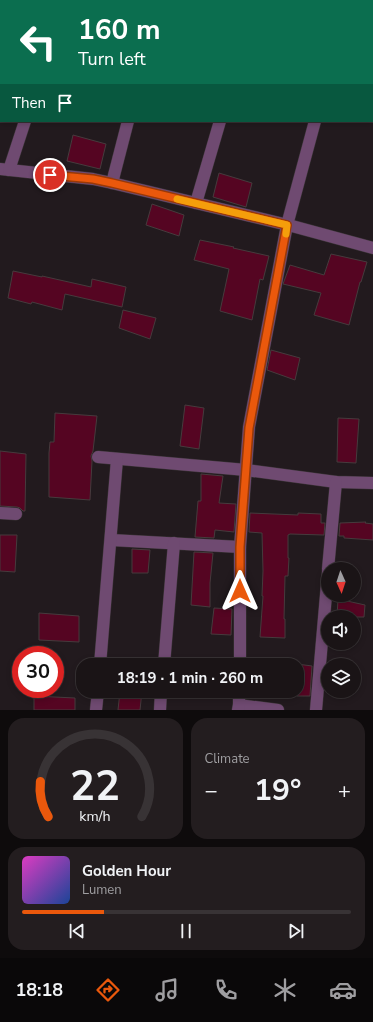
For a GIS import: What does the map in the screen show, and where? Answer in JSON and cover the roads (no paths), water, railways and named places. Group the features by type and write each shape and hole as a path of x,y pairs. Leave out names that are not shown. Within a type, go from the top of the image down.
{"street":[{"path":"25,122 4,170 93,179 112,183 287,225 373,248"},
{"path":"112,183 128,122"},
{"path":"196,203 220,122"},
{"path":"240,658 240,547 249,428 287,225 315,122"},
{"path":"98,457 246,470 336,482 373,483"},
{"path":"101,658 117,459"},
{"path":"329,562 336,482"},
{"path":"0,513 16,514"},
{"path":"111,540 240,547"},
{"path":"165,658 174,543"},
{"path":"316,710 325,602"},
{"path":"96,710 97,698"},
{"path":"160,710 161,698"},
{"path":"239,707 278,710"}]}
